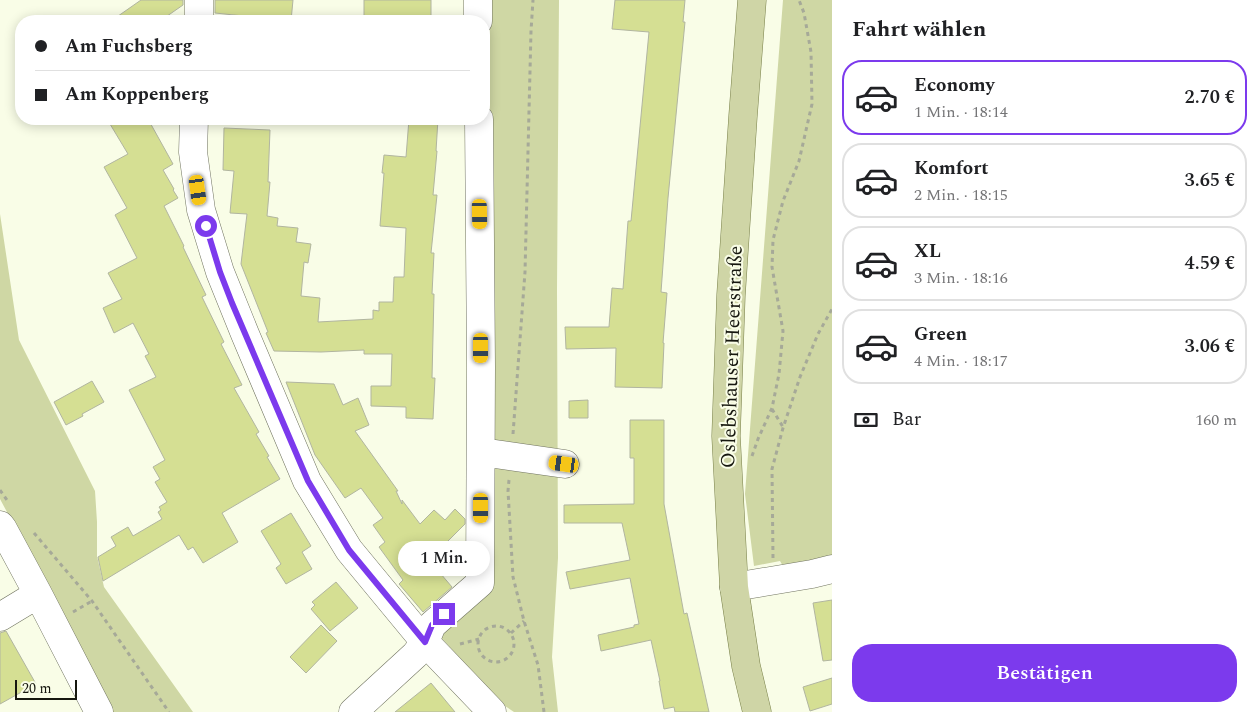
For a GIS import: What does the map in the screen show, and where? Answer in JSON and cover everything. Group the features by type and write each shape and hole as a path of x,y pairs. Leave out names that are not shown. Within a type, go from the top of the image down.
{"main road":[{"name":"Oslebshauser Heerstraße","path":"752,0 732,286 726,436 734,587 746,666 757,712"}],"street":[{"path":"199,0 199,15"},
{"path":"478,0 478,15"},
{"path":"194,125 193,152 201,210 220,272 308,481 349,550 425,642 492,712"},
{"path":"353,712 415,655 425,642 432,625 480,582 479,125"},
{"path":"481,452 564,464"},
{"path":"5,515 3,529 99,712"},
{"path":"734,587 812,574 832,568"},
{"path":"0,617 38,594"}],"path":[{"path":"533,0 525,272 508,492 513,577 538,665 544,712"},
{"path":"752,457 758,438 772,408 779,374 783,331 772,267 773,240 783,201 799,161 812,104 812,52 804,13 799,0"},
{"path":"770,581 773,557 772,469 800,376 818,334 832,310"},
{"path":"772,408 783,428"},
{"path":"0,490 5,515"},
{"path":"29,526 92,601 169,712"},
{"path":"511,634 524,621"},
{"path":"501,626 511,634 514,642 512,654 504,660 495,662 488,661 483,657 478,646 481,634 485,630 501,626"}],"green space":[{"path":"490,0 559,0 558,558 552,657 558,712 514,712 499,702 438,634 489,586"},
{"path":"783,0 832,0 832,577 794,585 780,561 754,566 745,494"},
{"path":"0,214 19,340 95,491 97,556 104,587 193,712 111,712 0,499"}],"building":[{"path":"141,0 183,0 183,5 169,15 120,15"},
{"path":"215,0 293,0 292,15 234,15 215,13"},
{"path":"364,0 431,0 431,15 364,15"},
{"path":"615,0 685,0 683,22 685,22 661,292 667,293 662,388 615,387 616,348 566,349 565,327 609,327 612,288 623,289 628,221 631,221 649,32 612,29"},
{"path":"111,125 151,125 173,164 163,170 178,198 164,206 206,295 202,297 224,342 221,344 242,385 234,388 259,432 256,434 280,479 222,513 238,542 203,563 193,547 188,550 179,535 103,581 98,557 116,546 111,537 128,527 133,536 162,519 158,512 161,510 159,507 167,502 155,482 160,479 153,467 165,460 129,390 156,377 145,356 149,354 133,323 114,333 103,308 122,299 108,273 137,258 115,215 127,208 104,167 128,154"},
{"path":"409,125 438,125 433,195 437,195 431,253 434,253 432,378 435,378 433,419 406,418 406,407 371,406 371,386 391,386 392,354 364,354 364,350 321,352 274,351 241,264 247,214 230,213 234,171 223,170 224,128 270,130 268,182 270,182 267,216 278,218 277,226 298,228 296,242 311,244 308,263 304,262 301,296 320,298 318,322 373,319 373,310 379,311 379,302 393,302 394,277 404,277 406,228 380,226 384,173 382,173 384,155 406,157"},
{"path":"92,381 104,402 66,425 54,402"},
{"path":"286,382 334,384 343,405 358,398 369,425 355,431 398,491 396,491 402,504 402,500 420,524 434,510 445,520 455,509 465,519 465,524 429,560 452,587 423,612 399,584 403,580 379,547 385,542 373,525 383,518 361,488 345,498 315,455"},
{"path":"588,400 588,418 569,418 569,401"},
{"path":"630,420 664,420 664,504 684,614 687,613 709,712 675,712 674,707 664,709 651,640 601,651 598,635 634,627 634,625 639,624 630,578 570,589 566,572 630,560 622,523 564,523 564,505 634,504 634,458 630,458"},
{"path":"291,513 311,546 302,552 312,569 286,584 276,568 281,564 261,531"},
{"path":"336,582 358,608 330,631 311,609 315,605 312,602"},
{"path":"832,600 832,660 823,661 813,603"},
{"path":"321,625 337,641 306,673 290,657"},
{"path":"6,631 36,684 0,704 0,633"},
{"path":"832,678 832,704 810,711 803,687"},
{"path":"431,683 455,712 395,712"}],"route":[{"path":"206,226 232,303 308,481 349,550 425,642 432,625 444,614"}]}
